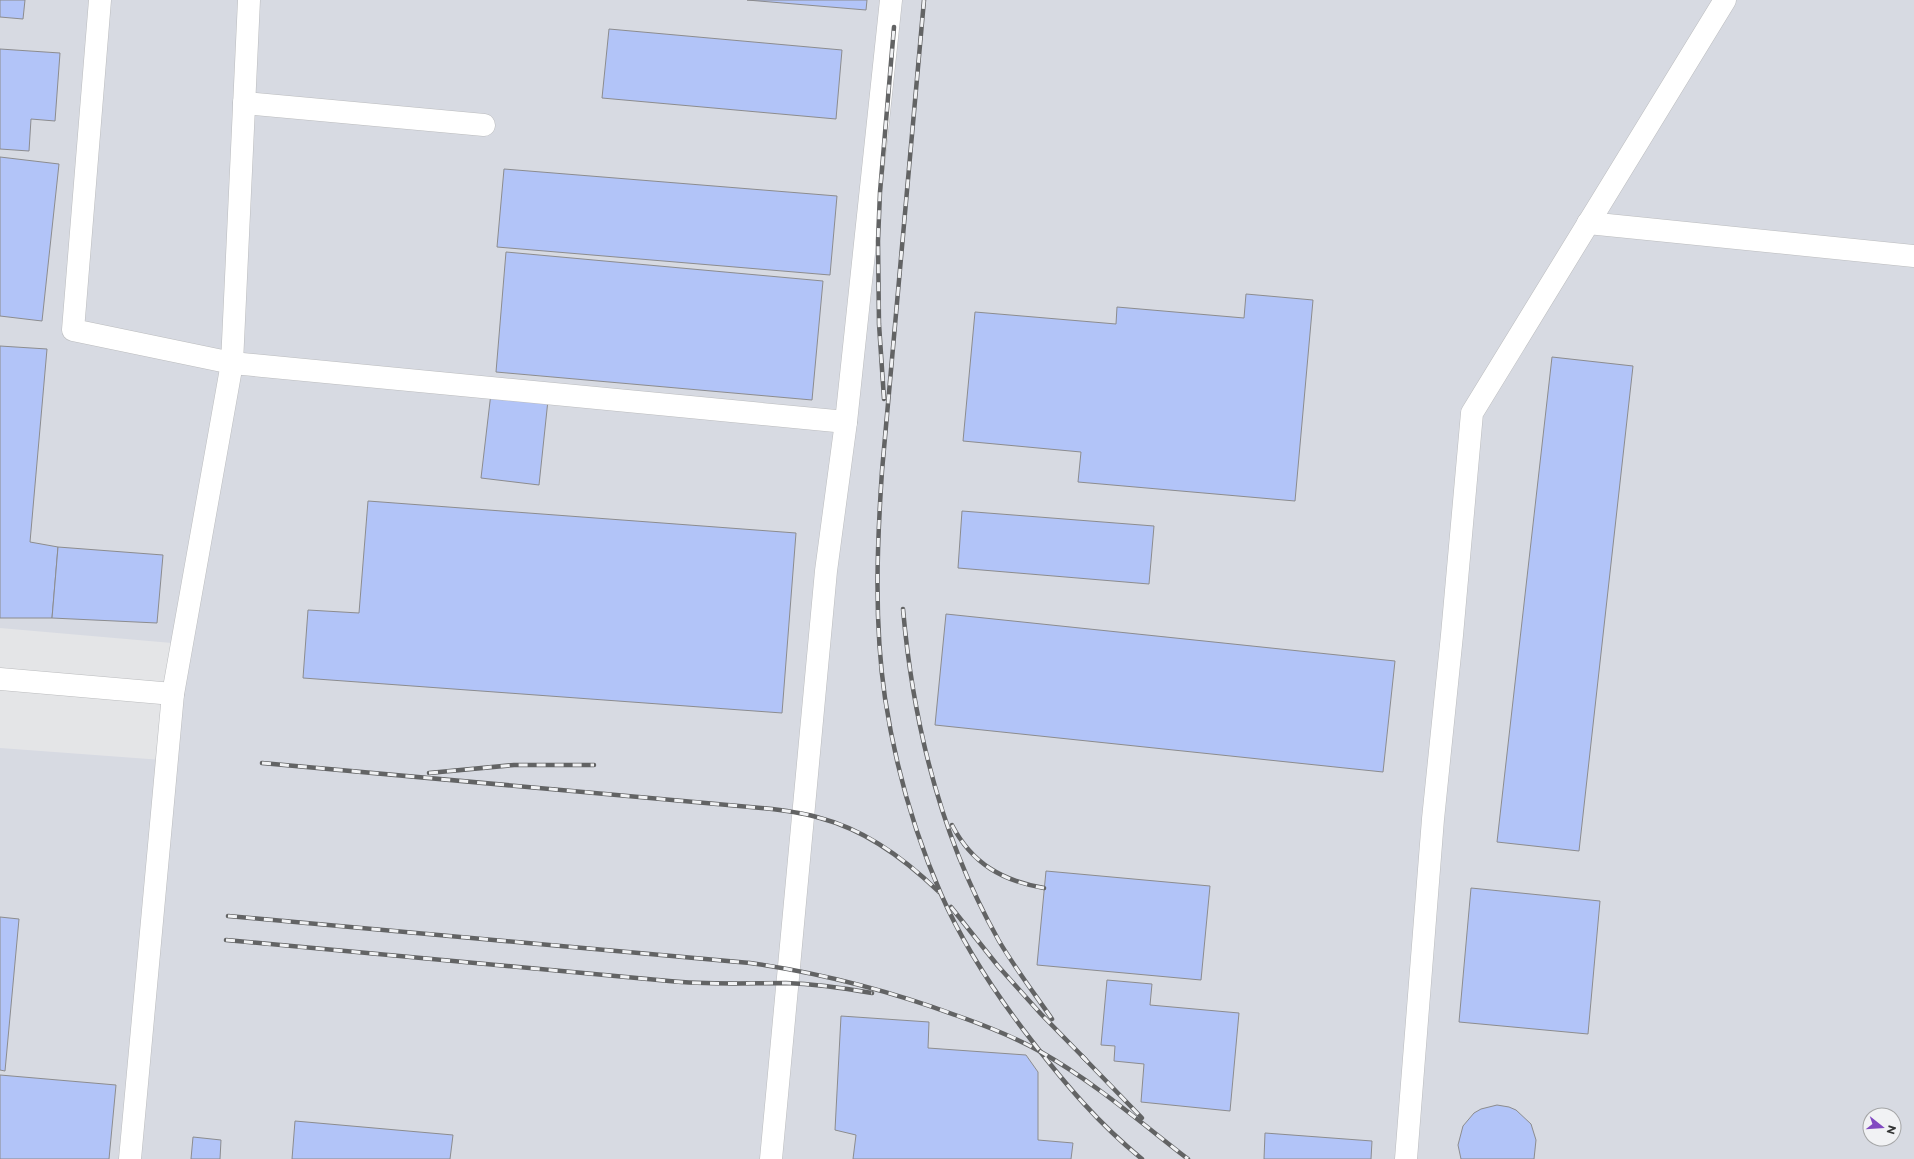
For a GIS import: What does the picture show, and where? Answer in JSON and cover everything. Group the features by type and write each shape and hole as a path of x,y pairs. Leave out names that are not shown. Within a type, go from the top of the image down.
{"lane":[{"path":"100,0 73,330 232,363 846,422"},
{"path":"130,1159 173,694 232,363 249,0"},
{"path":"771,1159 826,571 846,422 891,0"},
{"path":"1406,1159 1433,827 1452,642 1472,413 1725,0"},
{"path":"244,103 484,125"},
{"path":"1588,223 1914,256"},
{"path":"0,679 173,694"}],"shaded area":[{"path":"0,0 1914,0 1914,1159 0,1159 0,748 162,760 172,643 0,628"}],"building":[{"path":"0,0 25,0 23,19 0,17"},
{"path":"747,0 867,0 866,10"},
{"path":"609,29 842,50 836,119 602,98"},
{"path":"0,49 60,53 55,121 31,119 29,151 0,149"},
{"path":"0,157 59,164 42,321 0,316"},
{"path":"504,169 837,196 830,275 497,247"},
{"path":"506,252 823,281 812,400 496,372"},
{"path":"1246,294 1313,300 1295,501 1078,482 1081,452 963,441 975,312 1116,324 1117,307 1244,318"},
{"path":"0,346 47,349 30,542 58,547 52,618 0,618"},
{"path":"1552,357 1633,366 1579,851 1497,842"},
{"path":"491,393 548,400 539,485 481,478"},
{"path":"368,501 796,533 782,713 303,678 308,610 359,613"},
{"path":"962,511 1154,526 1149,584 958,568"},
{"path":"58,547 163,555 157,623 52,618"},
{"path":"946,614 1395,661 1383,772 935,725"},
{"path":"1046,871 1210,886 1201,980 1037,965"},
{"path":"1471,888 1600,901 1588,1034 1459,1022"},
{"path":"0,917 19,919 5,1071 0,1070"},
{"path":"1107,980 1152,984 1150,1005 1239,1013 1230,1111 1141,1102 1144,1064 1114,1061 1115,1046 1101,1045"},
{"path":"841,1016 929,1022 928,1048 1026,1055 1038,1072 1038,1140 1073,1143 1071,1159 853,1159 856,1135 835,1130"},
{"path":"0,1075 116,1085 109,1159 0,1159"},
{"path":"1497,1105 1516,1110 1531,1124 1536,1140 1534,1159 1461,1159 1458,1145 1463,1126 1474,1113 1481,1109"},
{"path":"295,1121 453,1135 450,1159 292,1159"},
{"path":"1265,1133 1372,1141 1371,1159 1264,1159"},
{"path":"193,1137 221,1140 220,1159 191,1159"}],"railway":[{"path":"924,0 882,471 879,528 879,641 889,723 900,773 922,846 950,914 971,952 1006,1006 1057,1073 1097,1118 1142,1159"},
{"path":"884,399 879,324 878,241 880,192 894,27"},
{"path":"903,609 914,695 933,780 946,822 961,863 999,941 1052,1019"},
{"path":"262,763 772,809 802,813 837,823 869,838 899,857 939,892"},
{"path":"429,773 514,765 594,765"},
{"path":"952,825 960,839 969,850 990,868 1015,881 1044,888"},
{"path":"951,907 998,966 1041,1014 1086,1060"},
{"path":"228,916 750,963 803,972 855,984 932,1007 1021,1041 1080,1076 1188,1159"},
{"path":"226,940 684,982 786,983 829,986 872,993"},
{"path":"1082,1056 1142,1118"}]}
